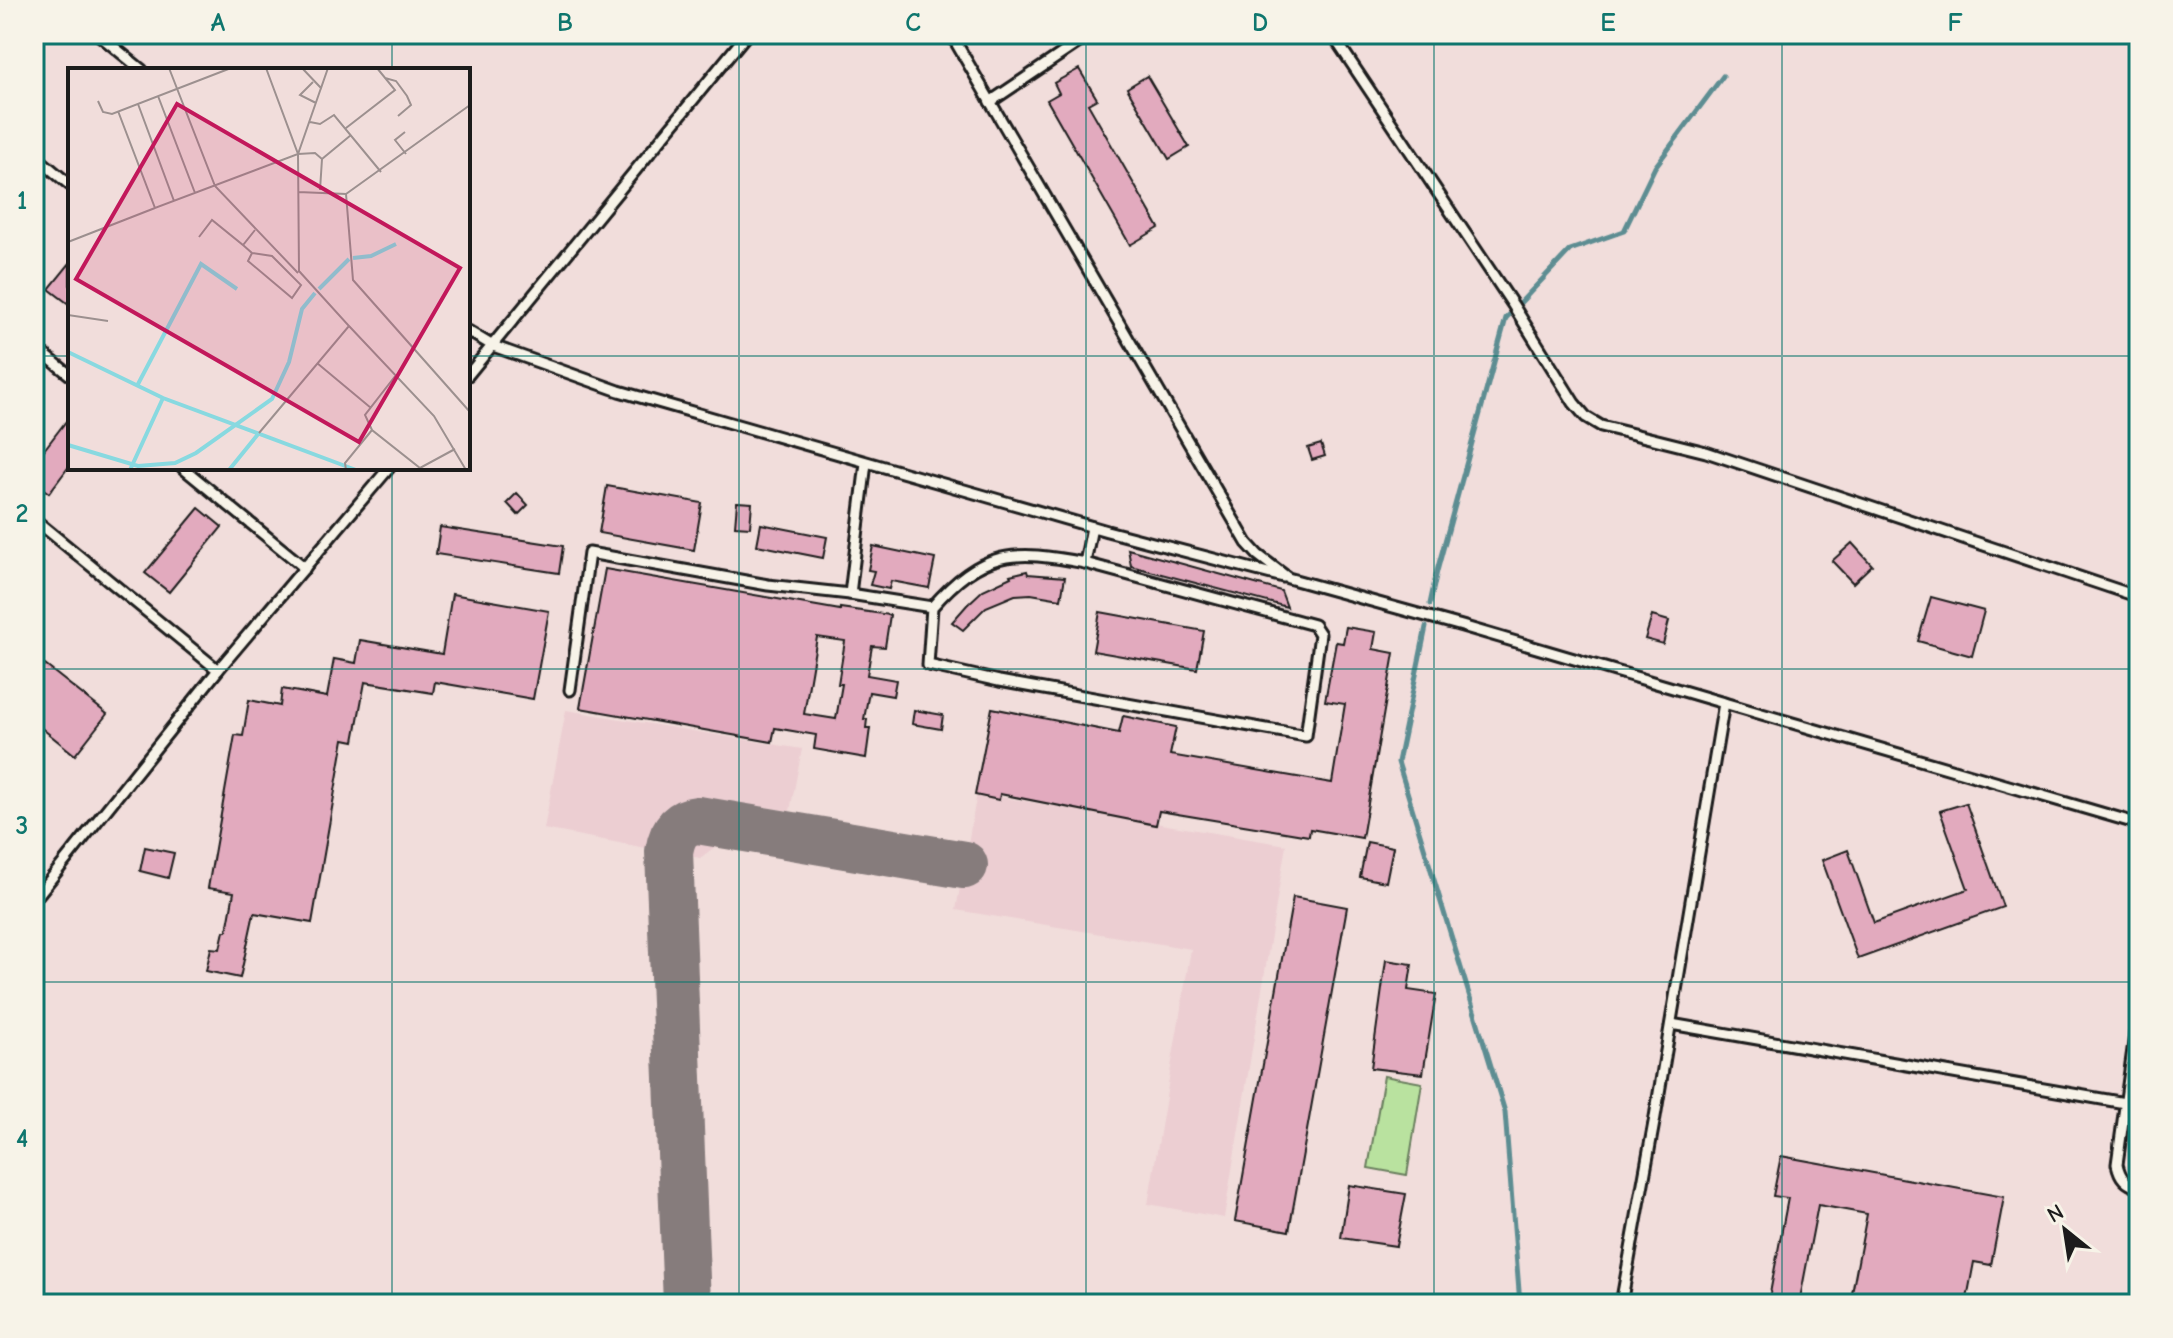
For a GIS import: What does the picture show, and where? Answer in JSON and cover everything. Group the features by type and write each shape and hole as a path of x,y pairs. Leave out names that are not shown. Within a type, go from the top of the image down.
{"lane":[{"path":"98,34 140,68"},
{"path":"470,373 747,34"},
{"path":"951,34 1247,543 1288,578"},
{"path":"990,102 1091,34"},
{"path":"1332,34 1586,417 1601,426 1706,452 2139,597"},
{"path":"34,155 68,183"},
{"path":"470,332 493,346 619,391 1092,527 1462,626 2139,824"},
{"path":"34,346 68,373"},
{"path":"850,594 866,463"},
{"path":"185,470 305,568"},
{"path":"34,900 218,670 387,470"},
{"path":"34,519 218,670"},
{"path":"1085,563 1092,527"},
{"path":"570,690 589,553 768,585 932,607"},
{"path":"1008,555 1053,557 1314,625 1320,634 1306,736 928,665 932,607 951,585 981,565 1008,555"},
{"path":"1621,1304 1724,703"},
{"path":"2139,1006 2117,1164 2122,1178 2139,1188"},
{"path":"1671,1024 2125,1103"}],"shaded area":[{"path":"566,710 802,749 790,811 757,806 750,843 732,841 700,858 544,829"},
{"path":"977,793 1286,845 1224,1218 1148,1204 1191,949 956,910"}],"green space":[{"path":"1384,1076 1422,1083 1407,1175 1368,1168"}],"building":[{"path":"1079,69 1097,99 1088,104 1159,228 1130,245 1047,100 1059,93 1054,83"},
{"path":"1147,76 1189,147 1169,159 1127,88"},
{"path":"68,265 68,303 49,289"},
{"path":"68,419 68,468 49,493 34,482 34,463"},
{"path":"1321,444 1325,456 1312,460 1308,448"},
{"path":"607,486 702,503 694,550 599,533"},
{"path":"517,493 528,505 518,515 507,503"},
{"path":"737,502 752,503 750,527 735,526"},
{"path":"199,508 222,527 169,592 145,573"},
{"path":"761,524 827,537 823,558 757,545"},
{"path":"440,527 563,546 559,573 436,554"},
{"path":"1852,543 1872,565 1853,583 1832,561"},
{"path":"873,546 935,559 929,588 891,581 889,589 870,585 874,571 868,570"},
{"path":"1128,549 1281,591 1287,607 1131,566"},
{"path":"605,569 840,610 890,615 885,647 872,646 867,675 896,680 893,696 869,692 864,719 867,719 866,728 870,728 866,758 814,749 816,735 775,728 772,742 580,708","holes":["817,637 845,641 836,719 804,714"]},
{"path":"1027,571 1028,574 1065,577 1061,599 1015,595 986,607 963,630 952,622 983,590 1010,575"},
{"path":"452,594 549,611 533,699 435,682 433,693 365,682 354,741 344,739 312,923 254,913 240,978 206,971 211,948 220,949 224,931 227,931 234,892 208,888 235,735 243,736 249,700 280,706 282,689 327,697 334,659 356,663 360,640 442,654"},
{"path":"1931,597 1984,611 1972,656 1918,641"},
{"path":"1100,612 1204,631 1197,669 1093,651"},
{"path":"1652,616 1669,621 1663,644 1645,639"},
{"path":"1346,627 1376,632 1373,649 1394,653 1362,838 1310,829 1309,836 1159,811 1156,825 1000,794 999,800 975,795 992,708 1119,733 1123,716 1176,727 1170,755 1332,783 1345,704 1325,701 1336,642 1343,643"},
{"path":"40,661 107,714 75,755 34,722 34,669"},
{"path":"914,710 943,715 941,729 912,724"},
{"path":"1966,803 2003,907 1858,959 1822,860 1848,850 1874,923 1968,889 1940,811"},
{"path":"1367,842 1393,847 1386,882 1360,877"},
{"path":"145,847 174,853 168,878 140,871"},
{"path":"1293,897 1347,907 1289,1231 1235,1221"},
{"path":"1386,960 1412,964 1408,990 1436,994 1423,1074 1371,1068"},
{"path":"1781,1156 2004,1197 1991,1265 1974,1262 1966,1304 1850,1304 1867,1214 1818,1205 1799,1304 1768,1304 1788,1198 1773,1196"},
{"path":"1349,1185 1406,1194 1396,1246 1341,1238"}],"waterway":[{"path":"1520,303 1570,250 1624,231 1655,167 1723,76"},
{"path":"1430,604 1509,315"},
{"path":"1426,627 1398,762 1505,1112 1520,1304"}],"taxiway":[{"path":"687,1304 669,852 674,834 685,823 698,820 964,865"}]}
